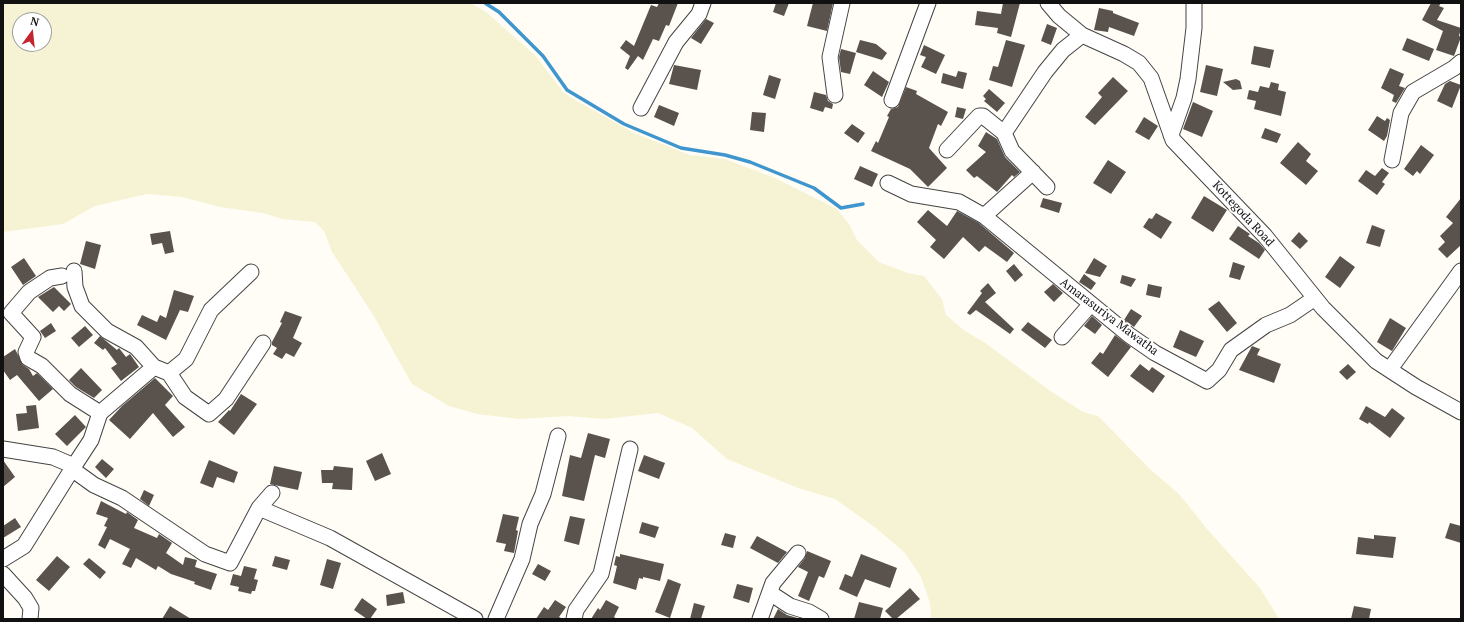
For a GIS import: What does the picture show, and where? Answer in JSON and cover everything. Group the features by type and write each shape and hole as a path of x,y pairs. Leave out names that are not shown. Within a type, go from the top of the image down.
{"street":[{"path":"641,108 676,42 699,14 703,3"},
{"path":"835,95 830,57 842,3"},
{"path":"892,100 928,3"},
{"name":"Kottegoda Road","path":"1048,3 1059,16 1082,35 1124,54 1139,63 1151,78 1173,140 1265,236 1323,308 1376,361 1416,387 1461,412"},
{"path":"1171,135 1184,98 1188,79 1194,28 1194,3"},
{"path":"1004,133 1045,72 1063,50 1082,35"},
{"path":"1392,160 1401,113 1413,92 1454,68 1461,62"},
{"path":"947,150 979,116 983,116 1004,133 1012,151 1048,187"},
{"path":"984,216 1034,172"},
{"name":"Amarasuriya Mawatha","path":"888,183 910,194 959,202 984,216 1090,305 1156,353 1207,381 1219,370 1231,350 1266,325 1290,315 1315,298"},
{"path":"1390,369 1461,271"},
{"path":"170,374 186,359 210,310 251,272"},
{"path":"100,413 70,394 42,366 28,358 26,352 33,337 11,313 29,292 50,278 68,273 82,306 107,331 136,347 154,367 170,374 185,397 209,414 226,399 263,343"},
{"path":"1062,337 1090,305"},
{"path":"3,559 24,546 91,440 100,413 154,367"},
{"path":"496,619 522,559 530,524 543,494 558,436"},
{"path":"3,449 53,457 74,466 76,472 94,485 122,498 205,554 230,563 259,508 272,493"},
{"path":"574,619 576,610 601,574 630,449"},
{"path":"259,508 330,538 475,619"},
{"path":"760,619 773,583 798,553"},
{"path":"3,574 25,598 31,608 30,619"},
{"path":"770,593 790,606 809,612 821,619"}],"shaded area":[{"path":"3,3 470,3 485,11 535,55 564,93 584,105 634,133 690,155 725,159 775,178 837,209 849,224 857,240 879,262 908,273 924,276 942,299 946,315 965,331 984,342 1049,390 1083,412 1098,416 1151,470 1179,494 1208,530 1260,588 1279,619 931,619 930,603 921,577 905,553 876,528 835,499 798,488 727,459 692,428 658,413 604,419 568,416 520,419 477,414 449,406 412,384 372,313 332,252 324,231 315,222 282,219 263,213 220,207 182,197 147,194 95,206 63,224 3,232"}],"building":[{"path":"659,3 678,3 669,26 666,25 659,41 653,39 643,60 638,56 628,70 625,68 630,56 620,48 626,40 634,46 651,5 657,7"},
{"path":"776,3 789,3 784,16 773,12"},
{"path":"813,3 833,3 827,31 807,26"},
{"path":"1003,3 1020,3 1011,37 997,33 998,28 975,25 977,11 1001,14"},
{"path":"1431,3 1441,3 1439,6 1444,8 1437,20 1461,28 1459,36 1461,37 1454,56 1436,50 1443,31 1422,20"},
{"path":"1099,8 1113,11 1113,13 1139,23 1134,36 1109,27 1108,32 1094,30"},
{"path":"706,19 714,23 701,44 691,38"},
{"path":"1047,24 1057,28 1051,45 1041,41"},
{"path":"1407,38 1434,49 1429,61 1402,50"},
{"path":"860,40 876,44 887,53 882,60 856,52"},
{"path":"1006,40 1025,45 1012,87 989,80 993,66 998,67"},
{"path":"924,45 945,55 936,74 921,67 926,57 920,55"},
{"path":"1254,46 1274,50 1270,68 1251,64"},
{"path":"841,49 856,53 850,74 841,72 839,57"},
{"path":"674,65 701,70 697,90 669,84"},
{"path":"1206,65 1223,69 1217,96 1200,92"},
{"path":"1390,68 1404,74 1399,86 1405,88 1396,103 1392,101 1394,95 1381,88"},
{"path":"873,71 889,82 882,97 864,85"},
{"path":"958,71 967,73 963,89 941,83 943,73 956,77"},
{"path":"769,75 781,79 775,99 763,95"},
{"path":"1113,77 1128,91 1095,125 1085,117 1102,97 1098,93"},
{"path":"1236,79 1240,81 1242,89 1233,90 1223,82"},
{"path":"1450,81 1461,85 1452,108 1437,101 1445,84"},
{"path":"1271,82 1279,84 1278,90 1286,92 1281,116 1254,109 1256,101 1247,99 1249,90 1258,92 1260,86 1269,88"},
{"path":"906,87 917,91 916,94 948,112 941,126 938,124 929,148 947,168 928,187 910,169 871,151 876,141 878,143 889,117 887,116 891,109 898,107"},
{"path":"989,89 1005,103 997,112 984,101 986,99 983,96"},
{"path":"814,92 826,95 828,101 833,104 832,109 825,107 823,112 810,108"},
{"path":"1193,102 1213,111 1202,137 1183,129"},
{"path":"659,105 679,113 674,126 654,117"},
{"path":"957,107 966,109 963,119 955,117"},
{"path":"752,112 766,113 764,132 750,130"},
{"path":"1377,116 1385,121 1387,118 1390,120 1387,136 1384,141 1368,130"},
{"path":"1144,117 1158,126 1149,140 1135,132"},
{"path":"852,124 865,133 858,143 844,133"},
{"path":"1265,128 1281,134 1277,143 1261,138"},
{"path":"986,132 997,139 1005,157 1020,172 1014,177 1012,175 997,192 977,176 974,178 966,170 986,152 978,146"},
{"path":"1298,142 1311,154 1306,161 1318,171 1306,185 1280,163"},
{"path":"1421,145 1434,155 1420,174 1417,171 1413,176 1404,169"},
{"path":"1108,160 1126,172 1111,194 1093,183"},
{"path":"860,166 878,174 872,187 854,179"},
{"path":"1382,168 1389,173 1382,182 1385,184 1377,195 1358,181 1366,170 1375,176"},
{"path":"1204,196 1227,210 1213,232 1191,218"},
{"path":"1043,198 1062,203 1059,213 1040,207"},
{"path":"1461,198 1461,245 1447,258 1438,249 1445,242 1440,236 1453,223 1446,217"},
{"path":"928,210 947,226 957,211 979,223 1014,253 1007,262 985,246 979,252 963,237 944,259 930,247 936,240 917,222"},
{"path":"1156,213 1172,222 1161,239 1143,227 1149,218 1152,219"},
{"path":"1372,225 1385,230 1380,247 1366,243"},
{"path":"1238,226 1250,234 1248,236 1259,243 1265,250 1259,259 1229,239"},
{"path":"170,231 174,252 165,254 162,243 152,245 150,234"},
{"path":"1299,232 1308,241 1300,249 1291,241"},
{"path":"86,241 101,245 95,269 80,264"},
{"path":"1340,256 1355,267 1340,288 1325,277"},
{"path":"24,258 36,276 23,285 11,267"},
{"path":"1094,258 1107,266 1100,277 1085,273"},
{"path":"1233,262 1245,266 1240,280 1229,277"},
{"path":"1014,264 1023,275 1015,282 1006,271"},
{"path":"1084,274 1096,283 1091,290 1079,282"},
{"path":"1122,275 1136,279 1131,287 1120,283"},
{"path":"988,283 996,293 985,302 1014,329 1010,334 976,310 970,315 967,313 982,293 980,291"},
{"path":"1053,284 1063,293 1054,302 1044,292"},
{"path":"1148,284 1162,287 1160,298 1146,295"},
{"path":"54,287 71,304 64,311 59,306 53,312 38,297"},
{"path":"174,290 194,296 188,312 180,310 166,340 137,325 142,315 157,322 160,315 166,318"},
{"path":"1219,301 1237,323 1227,332 1208,309"},
{"path":"1131,309 1142,316 1134,327 1124,320"},
{"path":"285,311 302,317 293,338 302,343 294,357 286,353 282,359 273,354 277,348 272,345 272,342 282,323 280,322"},
{"path":"1092,316 1102,325 1095,334 1084,326"},
{"path":"1390,318 1406,328 1392,351 1377,342"},
{"path":"1028,322 1052,340 1045,348 1021,330"},
{"path":"51,323 56,331 45,338 40,331"},
{"path":"85,326 93,335 79,347 71,338"},
{"path":"1180,330 1204,341 1196,357 1173,347"},
{"path":"1115,335 1131,347 1108,377 1091,363 1100,352 1103,354"},
{"path":"100,336 117,350 119,348 126,357 130,354 139,367 121,381 111,368 117,364 105,348 103,350 94,343"},
{"path":"1252,346 1260,349 1257,355 1281,364 1274,383 1239,370"},
{"path":"15,349 23,365 29,369 33,376 37,373 53,389 39,401 17,375 10,380 3,370 3,357"},
{"path":"1140,364 1149,371 1152,367 1165,376 1153,393 1130,376"},
{"path":"1348,364 1356,372 1347,380 1339,372"},
{"path":"81,368 102,390 94,398 76,387 69,380"},
{"path":"155,378 173,396 165,405 185,427 173,437 153,413 130,439 109,420 122,406"},
{"path":"241,394 257,404 234,435 218,422 229,410 230,411"},
{"path":"36,405 39,428 18,431 16,414 27,413 26,406"},
{"path":"1366,406 1385,417 1392,408 1405,418 1390,438 1369,422 1368,424 1359,419"},
{"path":"75,415 86,427 67,446 55,434"},
{"path":"588,433 610,439 605,458 595,455 584,501 562,496 570,455 581,458"},
{"path":"382,453 391,474 375,481 366,461"},
{"path":"644,455 665,463 659,479 638,471"},
{"path":"102,459 114,469 106,478 95,467"},
{"path":"3,460 15,477 3,487"},
{"path":"209,460 238,472 234,483 217,477 213,488 200,483"},
{"path":"274,466 302,472 298,490 270,484"},
{"path":"334,466 353,468 352,490 332,489 333,483 322,483 321,470 333,470"},
{"path":"144,490 154,495 149,506 140,499"},
{"path":"101,501 126,514 127,512 138,520 134,528 157,538 159,534 172,543 166,553 183,565 185,557 197,560 195,567 217,574 211,590 194,584 195,582 171,574 158,566 156,570 136,558 131,568 122,564 130,549 110,539 105,549 98,545 107,527 104,526 108,518 96,514"},
{"path":"503,514 519,517 514,553 504,551 506,544 496,542"},
{"path":"570,516 585,519 579,545 564,541"},
{"path":"15,518 21,527 3,538 3,526"},
{"path":"642,522 659,527 655,538 639,533"},
{"path":"1450,523 1461,526 1461,543 1445,538"},
{"path":"725,533 736,536 733,548 721,545"},
{"path":"1374,535 1396,537 1393,558 1356,554 1358,537 1374,539"},
{"path":"757,536 787,552 778,563 750,548"},
{"path":"807,551 831,561 824,578 819,576 809,601 798,596 808,572 798,567 805,558"},
{"path":"620,554 664,564 660,581 643,577 643,579 639,578 636,590 613,583 617,566 614,565 616,556 620,557"},
{"path":"861,554 897,568 890,588 865,579 857,597 839,589 845,574 852,577"},
{"path":"57,556 70,567 49,591 36,580"},
{"path":"275,556 290,560 287,570 272,566"},
{"path":"89,558 106,572 100,579 83,564"},
{"path":"327,559 341,563 333,589 320,585"},
{"path":"538,564 551,571 545,581 532,574"},
{"path":"244,566 257,569 254,579 258,580 255,591 252,591 251,594 238,591 239,587 230,585 233,574 241,576"},
{"path":"668,579 681,584 670,618 655,612"},
{"path":"737,584 753,588 749,603 733,598"},
{"path":"910,588 920,599 896,619 893,619 885,611"},
{"path":"403,592 405,603 387,606 386,595"},
{"path":"362,598 377,609 370,619 367,619 354,610"},
{"path":"555,600 566,607 559,617 563,619 536,619 544,607 548,610"},
{"path":"606,600 619,607 614,617 617,619 591,619 598,608 600,610"},
{"path":"859,602 883,608 880,619 854,619"},
{"path":"694,603 705,606 701,619 690,619"},
{"path":"170,606 191,619 162,619"},
{"path":"1354,606 1371,609 1369,619 1351,619"},
{"path":"778,609 787,615 801,619 773,619"}],"waterway":[{"path":"485,3 499,12 543,56 567,90 624,124 681,148 725,155 750,162 814,188 841,208 863,204"}]}
